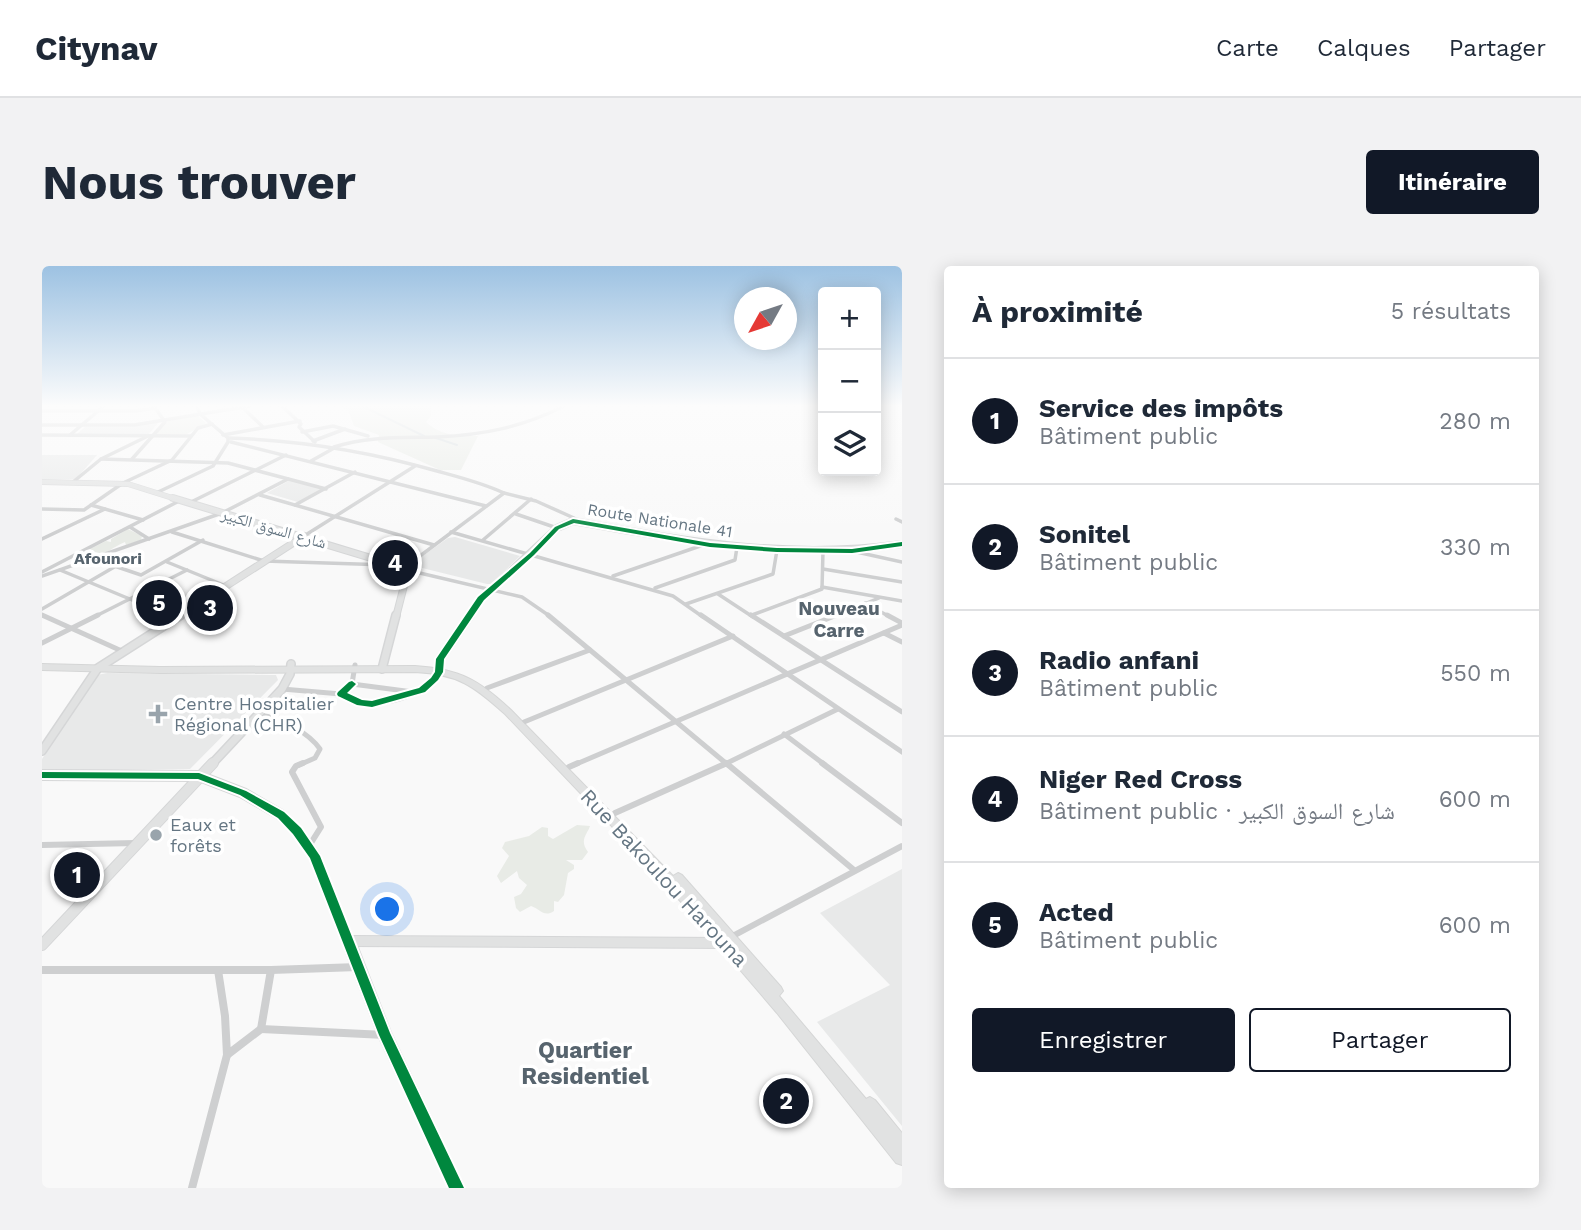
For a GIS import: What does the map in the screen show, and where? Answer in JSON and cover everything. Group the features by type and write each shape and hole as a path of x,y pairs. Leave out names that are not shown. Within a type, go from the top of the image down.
{"highway":[{"name":"Rue Bakoulou Harouna","path":"42,665 382,667 439,669 462,673 487,688 615,813 728,940 902,1146"},
{"name":"Rue Bakoulou Harouna","path":"439,669 482,690 667,875 728,940 902,1157"}],"street":[{"path":"73,482 101,458 121,449"},
{"path":"132,459 140,449"},
{"path":"42,509 84,510 123,483 172,460 181,449"},
{"path":"156,493 213,466 222,449"},
{"path":"263,449 486,506"},
{"path":"311,461 332,449"},
{"path":"344,449 531,499 574,518 573,521"},
{"path":"189,503 286,455"},
{"path":"101,458 215,461 326,489"},
{"path":"43,749 101,666 415,466"},
{"path":"295,505 355,472"},
{"path":"42,574 222,513 288,479"},
{"name":"شارع السوق الكبير","path":"42,482 123,483 403,568"},
{"path":"382,667 403,568 504,493"},
{"path":"260,495 434,545"},
{"path":"483,540 531,499"},
{"path":"42,574 181,500"},
{"path":"91,505 143,520"},
{"path":"43,538 106,509"},
{"path":"516,514 557,528"},
{"path":"896,519 902,522"},
{"name":"Route Nationale 41","path":"439,669 440,659 481,599 557,528 573,521 706,544 777,550 852,551 902,544"},
{"path":"130,527 149,538"},
{"path":"172,532 264,561 403,568 522,597 553,618 854,870"},
{"path":"451,532 654,589 686,604 902,752"},
{"path":"78,554 141,575 203,540"},
{"path":"611,577 706,544"},
{"path":"654,589 735,560 737,547"},
{"path":"686,604 773,574 777,550"},
{"path":"822,551 822,587"},
{"path":"852,551 902,562"},
{"path":"167,562 226,586"},
{"path":"42,609 116,566"},
{"path":"52,567 176,618"},
{"path":"823,569 902,582"},
{"path":"42,643 187,570"},
{"path":"752,615 822,587 902,601"},
{"path":"718,594 902,712"},
{"path":"785,636 880,598"},
{"path":"865,603 902,624"},
{"path":"42,615 74,627 124,652"},
{"path":"569,767 902,624"},
{"path":"884,633 902,642"},
{"path":"524,722 733,636"},
{"path":"487,688 590,650"},
{"path":"42,945 282,689 291,667"},
{"path":"341,694 352,684 355,667"},
{"path":"282,689 341,694 360,703 372,704 416,692 434,680 439,669"},
{"path":"352,684 416,692"},
{"path":"615,813 730,764 784,734 838,709"},
{"path":"258,713 283,722 313,739 320,748 315,758 296,766 292,772 321,827 309,846"},
{"path":"784,734 902,823"},
{"path":"42,775 199,776 243,793 281,815 309,846 385,1035 457,1188"},
{"path":"42,845 136,843"},
{"path":"349,941 728,940 902,846"},
{"path":"42,970 271,970 358,967"},
{"path":"192,1188 227,1055 225,1016 218,970"},
{"path":"261,1029 271,970"},
{"path":"227,1055 261,1029 385,1035"}],"shaded area":[{"path":"394,449 471,449 461,470 440,470"},
{"path":"42,455 97,455 76,479 42,479"},
{"path":"290,480 322,489 298,502 267,493"},
{"path":"128,529 142,536 141,540 126,545 125,542 99,555 95,555 97,553 90,549 106,541 111,542 111,539"},
{"path":"455,537 520,556 491,584 410,565 448,538"},
{"name":"Centre Hospitalier Régional (CHR)","path":"97,675 276,675 278,680 190,769 42,771 42,759"},
{"path":"577,825 590,826 584,838 588,852 582,860 566,860 574,865 574,869 568,873 564,895 558,902 554,901 554,911 545,913 531,906 520,912 516,908 514,897 521,894 527,885 519,878 517,871 501,883 497,876 509,856 502,848 505,842 529,836 542,827 548,828 548,836 553,839"},
{"path":"902,869 902,1126 817,1022 890,985 820,913"}],"cycle path":[{"path":"352,684 341,694 360,703 372,704 422,690 434,680 439,672 440,659 481,599 557,528 573,521 710,545 777,550 852,551 902,544"},
{"path":"42,775 199,776 243,793 281,815 297,831 315,856 385,1035 457,1188"}],"place":[{"name":"Niger Red Cross","path":"395,563"},
{"name":"Acted","path":"159,603"},
{"name":"Radio anfani","path":"210,608"},
{"name":"Centre Hospitalier Régional (CHR)","path":"158,714"},
{"name":"Eaux et forêts","path":"156,835"},
{"name":"Service des impôts","path":"77,875"},
{"name":"Sonitel","path":"786,1101"}],"district":[{"name":"Afounori","path":"108,558"},
{"name":"Nouveau Carre","path":"839,619"},
{"name":"Quartier Residentiel","path":"585,1063"}]}
